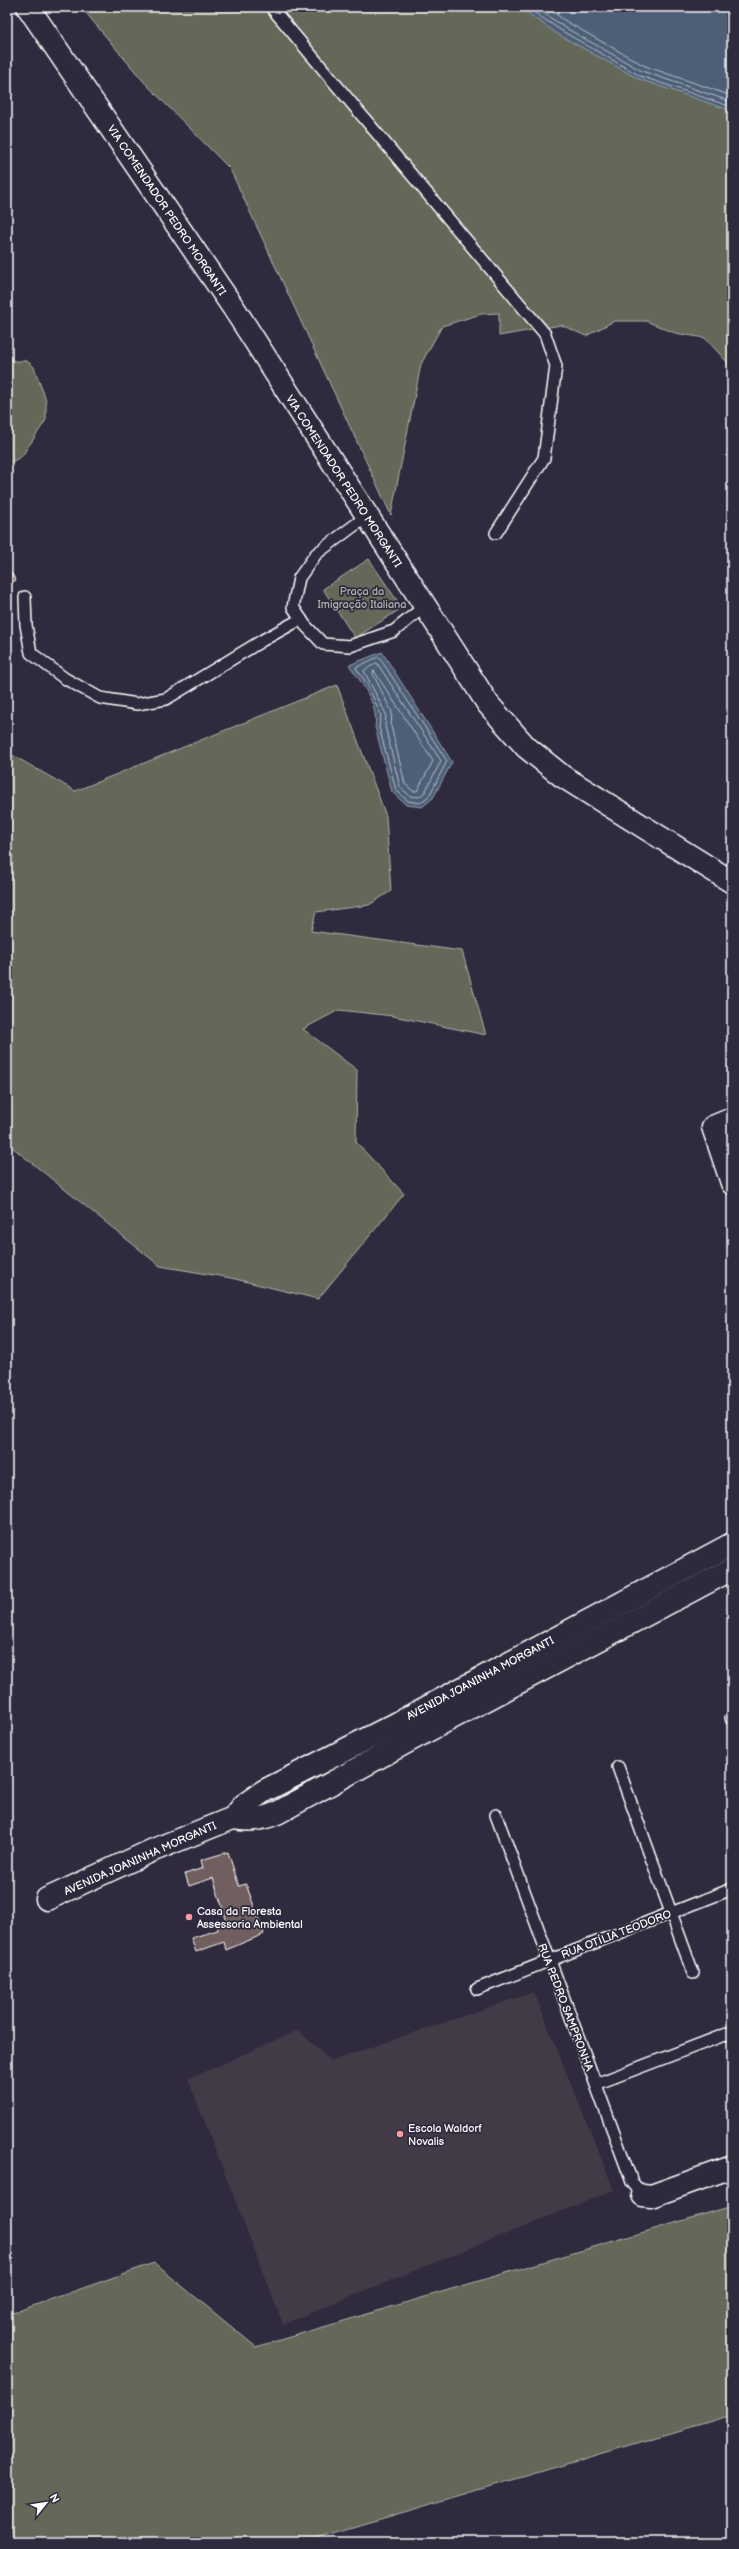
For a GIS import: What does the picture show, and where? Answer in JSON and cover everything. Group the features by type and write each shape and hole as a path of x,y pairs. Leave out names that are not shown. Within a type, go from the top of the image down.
{"street":[{"name":"VIA COMENDADOR PEDRO MORGANTI","path":"28,7 235,310 488,704 526,747 562,776 732,882"},
{"path":"732,1119 713,1126 732,1183"},
{"name":"AVENIDA JOANINHA MORGANTI","path":"399,1734 732,1544"},
{"name":"AVENIDA JOANINHA MORGANTI","path":"47,1899 152,1851 233,1818 244,1805 264,1791 399,1734 732,1569"},
{"path":"643,2195 651,2196 732,2167"}],"lane":[{"path":"272,7 545,334 556,366 544,458 496,533"},
{"path":"367,516 316,554 300,578 293,607 301,619 323,644 350,646 394,631 425,606"},
{"path":"25,597 26,625 31,653 64,678 100,698 137,704 166,699 263,640 301,619"},
{"path":"618,1767 693,1973"},
{"name":"RUA PEDRO SAMPRONHA","path":"496,1815 548,1961 632,2182 643,2195"},
{"name":"RUA OTÍLIA TEODORO","path":"477,1989 732,1889"},
{"path":"596,2084 732,2032"}],"shaded area":[{"name":"Escola Waldorf Novalis","path":"534,1992 614,2190 283,2324 188,2079 298,2030 331,2061"}],"green space":[{"path":"81,7 567,7 732,85 732,381 727,362 705,338 675,333 646,321 614,321 586,336 561,325 499,336 499,313 481,314 442,326 421,364 391,515 230,169 144,82"},
{"path":"7,343 12,361 27,361 34,367 46,401 46,420 22,456 7,465"},
{"name":"Praça da Imigração Italiana","path":"369,559 402,608 355,638 323,589"},
{"path":"337,685 386,816 391,891 369,905 316,912 311,931 462,951 486,1035 393,1016 339,1010 303,1029 357,1070 356,1142 404,1194 318,1299 231,1278 160,1266 7,1143 7,752 75,791"},
{"path":"732,2206 732,2415 303,2542 7,2542 7,2315 154,2263 256,2347"}],"water":[{"path":"519,7 732,7 732,111 639,79 559,35"},
{"path":"382,652 452,762 433,798 422,807 406,805 392,792 375,727 376,719 372,702 364,686 349,665"}],"building":[{"path":"7,567 16,580 7,586"},
{"path":"228,1852 239,1886 246,1884 264,1934 226,1950 224,1942 196,1952 191,1938 218,1930 217,1925 227,1922 213,1878 189,1886 185,1874 203,1868 201,1860"}],"place":[{"name":"Casa da Floresta Assessoria Ambiental","path":"189,1917"},
{"name":"Escola Waldorf Novalis","path":"400,2134"}]}
